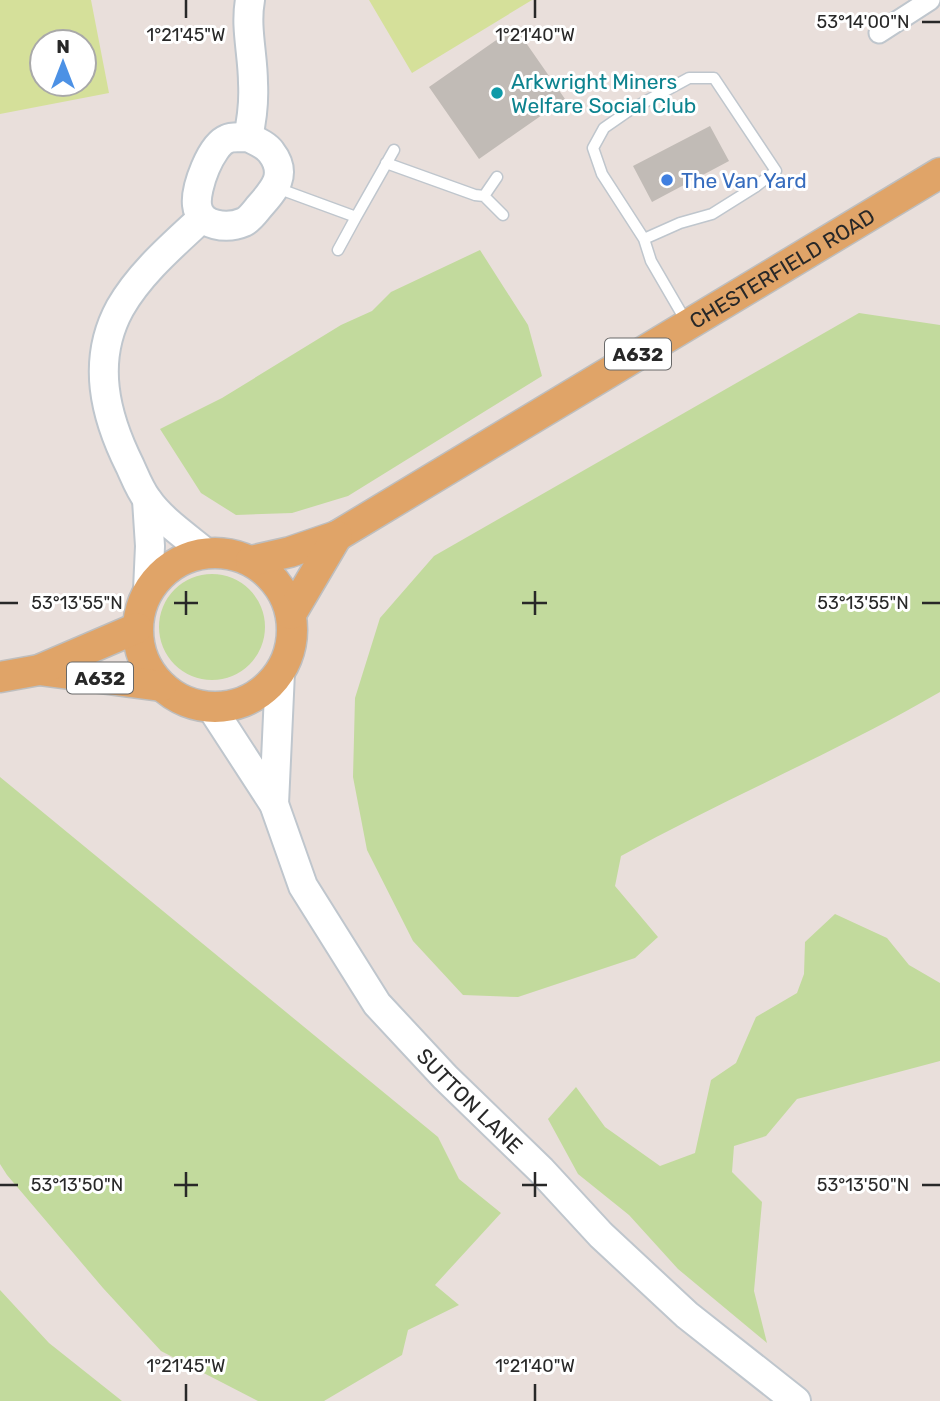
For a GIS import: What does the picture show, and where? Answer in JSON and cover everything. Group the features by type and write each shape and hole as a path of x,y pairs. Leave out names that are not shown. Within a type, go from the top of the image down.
{"main road":[{"name":"CHESTERFIELD ROAD","path":"251,561 290,552 337,536 940,173"},
{"name":"CHESTERFIELD ROAD","path":"291,614 337,536"},
{"path":"206,553 229,554 251,561 270,575 283,593 291,614 289,654 280,672 267,687 250,699 231,706 211,707 184,700 161,686 143,659 137,628 140,608 148,590 159,576 173,564 189,556 206,553"},
{"name":"A632","path":"0,677 39,670 137,628"},
{"name":"A632","path":"39,670 161,686"}],"street":[{"path":"248,137 252,121 253,82 247,14 250,0"},
{"path":"879,33 930,0"},
{"path":"248,137 270,149 280,167 276,188 247,221 232,226 216,226 202,218 197,205 201,179 215,148 227,138 248,137"},
{"path":"202,218 154,263 120,308 107,343 103,367 105,401 116,437 147,500 206,553"},
{"path":"147,500 150,546 148,590"},
{"name":"SUTTON LANE","path":"274,804 280,672"},
{"name":"SUTTON LANE","path":"211,707 274,804 303,886 377,1004 445,1077 541,1170 601,1235 687,1315 796,1401"}],"lane":[{"path":"644,239 680,223 712,214 776,171 714,78 688,78 630,110 604,128 593,148 602,174 644,239 651,261 688,324"},
{"path":"338,250 394,150"},
{"path":"386,163 484,197 503,215"},
{"path":"484,197 497,177"},
{"path":"276,188 356,217"}],"green space":[{"path":"0,0 91,0 96,28 28,28 28,98 83,98 0,114"},
{"path":"369,0 532,0 412,73"},
{"path":"98,36 109,93 98,95"},
{"path":"480,250 528,325 542,376 348,496 292,513 236,515 201,493 160,429 222,398 341,325 372,311 391,292"},
{"path":"859,313 940,325 940,692 861,735 621,856 615,886 658,937 635,958 518,997 463,995 413,941 367,850 353,777 355,698 380,618 434,556"},
{"path":"212,574 232,578 249,590 261,607 265,627 261,647 249,664 232,676 212,680 192,676 175,664 163,647 159,627 163,607 175,590 192,578"},
{"path":"0,777 438,1137 459,1179 501,1213 435,1285 459,1305 408,1330 402,1355 324,1401 258,1401 161,1351 103,1288 7,1175 0,1164"},
{"path":"835,914 887,938 909,965 940,983 940,1061 797,1099 766,1136 734,1146 732,1172 762,1202 754,1291 767,1343 678,1269 629,1215 578,1174 548,1119 576,1087 605,1127 660,1166 695,1153 711,1080 736,1063 756,1017 797,993 804,974 805,942"},
{"path":"0,1290 49,1343 122,1401 0,1401"}],"building":[{"name":"Arkwright Miners Welfare Social Club","path":"515,27 565,99 479,159 429,87"},
{"path":"710,126 729,161 652,202 633,166"}],"place":[{"name":"Arkwright Miners Welfare Social Club","path":"497,93"},
{"name":"The Van Yard","path":"667,180"}]}
